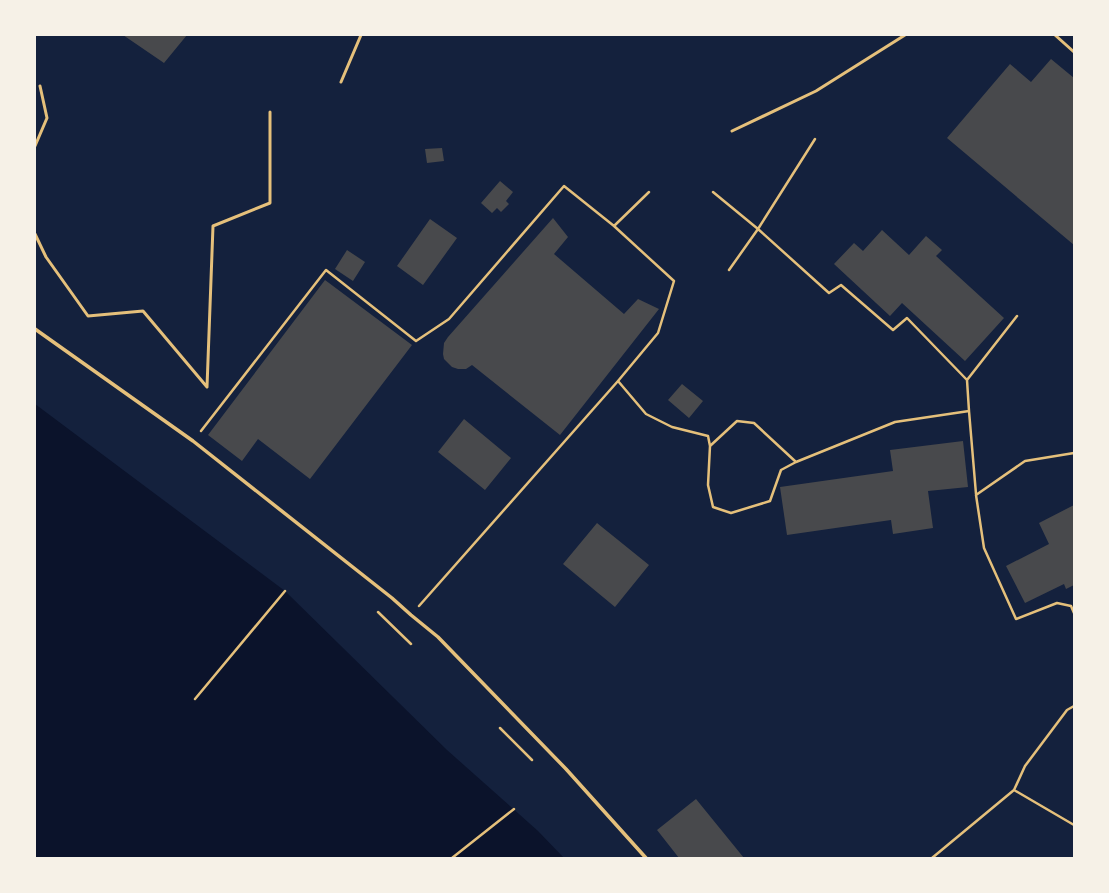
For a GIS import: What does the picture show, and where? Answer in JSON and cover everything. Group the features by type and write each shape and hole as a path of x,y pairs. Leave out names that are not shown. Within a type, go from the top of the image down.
{"street":[{"path":"35,329 193,441 392,598 438,637 566,769 646,858"}],"lane":[{"path":"341,82 362,35"},
{"path":"732,130 816,91 905,35"},
{"path":"1055,35 1074,52"},
{"path":"35,146 47,118 40,86"},
{"path":"35,234 46,257 88,316 143,311 207,387 213,226 270,203 270,112"}],"path":[{"path":"729,270 758,229 814,139"},
{"path":"193,441 326,270 416,341 449,319 564,186 614,226 674,281 658,333 618,381 411,615"},
{"path":"614,226 649,192"},
{"path":"713,192 758,229 830,293 841,285 893,330 907,318 967,380 976,495 984,548 1016,619 1057,603 1071,606 1074,613"},
{"path":"967,380 1017,316"},
{"path":"618,381 646,414 672,427 708,436 710,446 708,485 713,507 731,514 770,501 781,470 796,462 895,422 969,411"},
{"path":"710,446 737,422 754,423 796,462"},
{"path":"976,495 1025,461 1074,453"},
{"path":"195,699 286,591"},
{"path":"378,612 411,644"},
{"path":"932,858 1014,790 1025,766 1066,710 1074,706"},
{"path":"500,728 532,760"},
{"path":"1014,790 1074,825"},
{"path":"452,858 514,809"}],"water":[{"path":"35,404 285,591 447,750 538,831 564,858 35,858"}],"building":[{"path":"123,35 187,35 164,63"},
{"path":"1051,59 1074,78 1074,245 947,138 1010,64 1031,82"},
{"path":"442,148 444,161 427,163 425,149"},
{"path":"500,181 513,192 506,201 509,204 501,212 497,208 492,213 481,203"},
{"path":"553,218 568,237 554,254 624,314 638,299 659,309 560,435 472,365 466,369 452,367 444,359 443,354 444,343 448,337"},
{"path":"430,219 457,238 423,285 397,266"},
{"path":"882,230 909,255 926,236 942,250 936,256 1004,318 965,361 902,303 890,316 834,264 854,243 863,251"},
{"path":"347,250 365,262 353,281 335,269"},
{"path":"325,280 412,345 310,479 258,439 242,461 208,435"},
{"path":"682,384 703,401 689,418 668,400"},
{"path":"464,419 511,458 485,490 438,452"},
{"path":"963,441 968,487 928,491 933,528 893,534 891,520 787,535 780,487 893,471 890,450"},
{"path":"1074,505 1074,585 1066,589 1064,584 1025,603 1006,566 1049,544 1039,523"},
{"path":"597,523 649,565 615,607 563,564"},
{"path":"696,799 744,858 679,858 657,830"}]}
